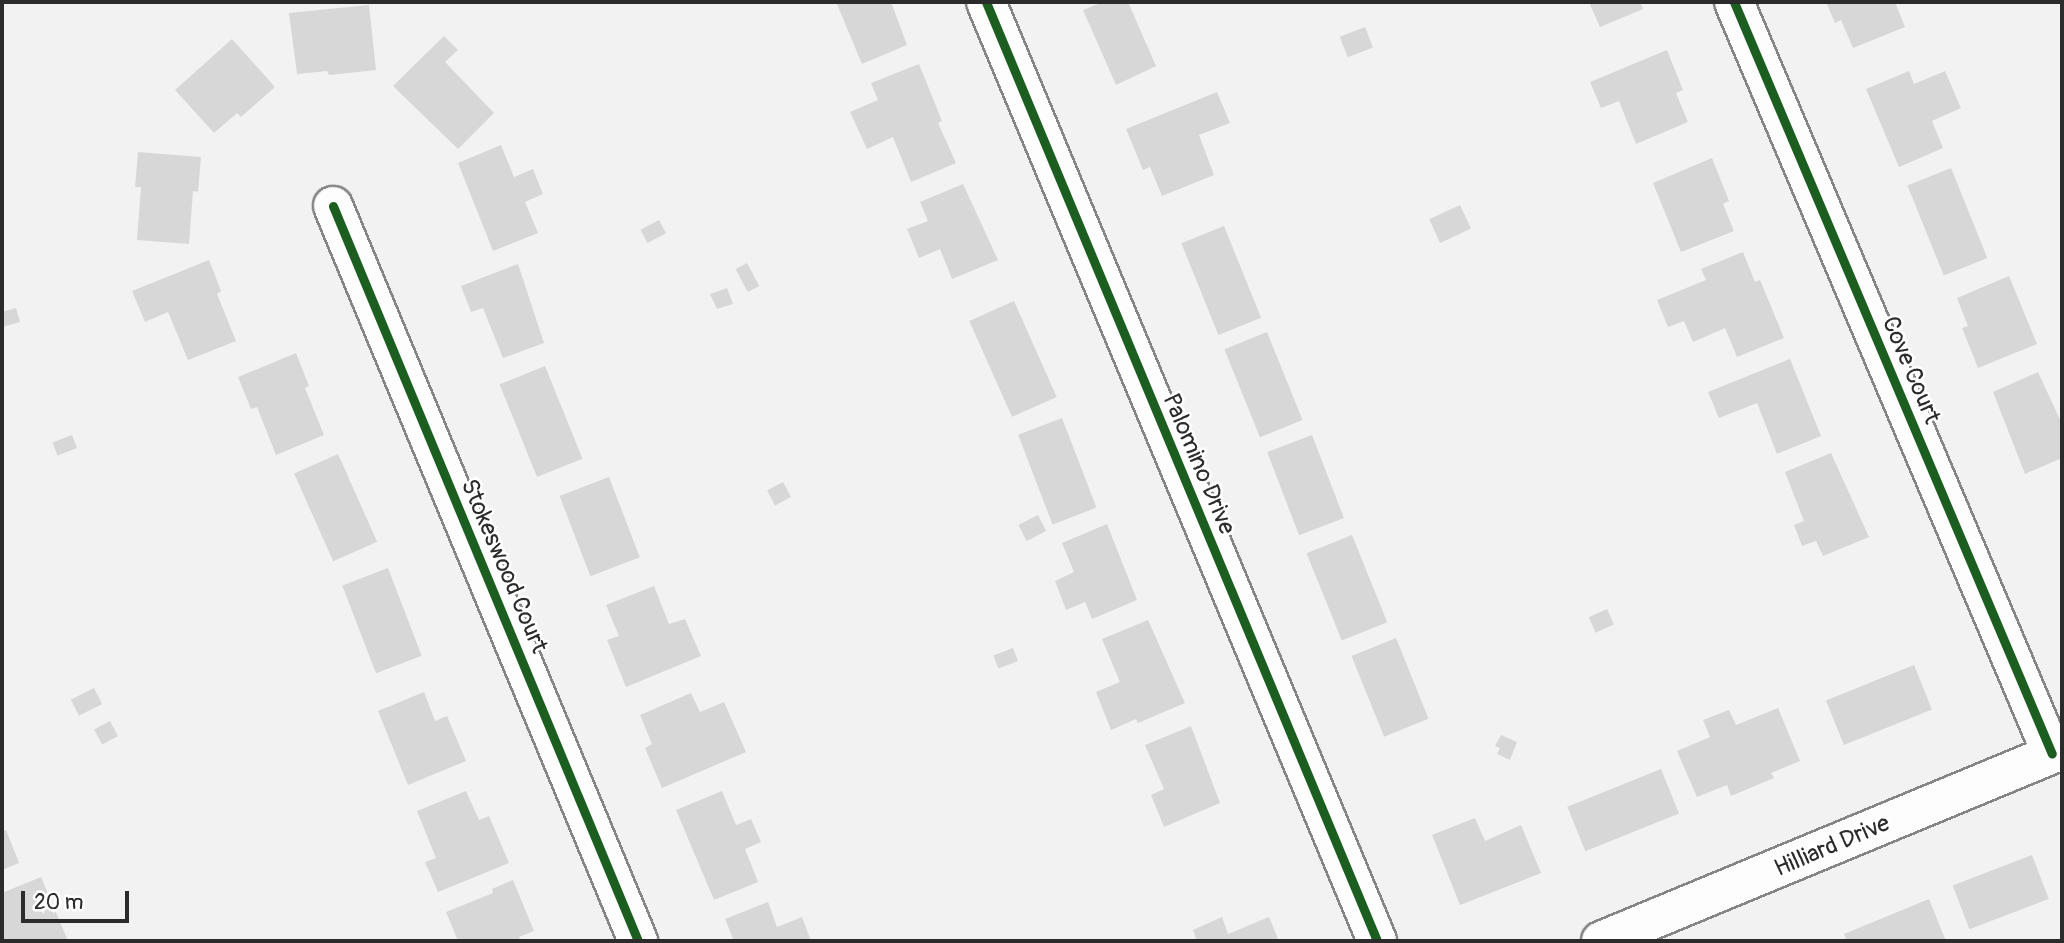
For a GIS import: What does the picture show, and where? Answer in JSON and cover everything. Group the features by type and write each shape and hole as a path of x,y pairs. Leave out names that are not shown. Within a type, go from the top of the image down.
{"street":[{"name":"Palomino Drive","path":"986,2 1377,941"},
{"name":"Cove Court","path":"1734,2 2057,752"},
{"name":"Stokeswood Court","path":"333,206 638,941"},
{"name":"Hilliard Drive","path":"1601,941 2057,752"}],"building":[{"path":"836,2 891,2 907,45 862,64"},
{"path":"1103,2 1128,2 1156,66 1116,85 1083,10"},
{"path":"1589,2 1640,2 1643,9 1600,27"},
{"path":"1826,2 1895,2 1905,27 1853,48 1841,20 1835,23"},
{"path":"369,5 376,70 329,75 327,71 297,74 289,13"},
{"path":"1365,27 1373,48 1348,57 1340,37"},
{"path":"444,36 458,50 445,62 494,113 458,149 393,86"},
{"path":"232,39 275,87 241,117 237,113 214,133 175,90"},
{"path":"1667,50 1683,90 1676,93 1688,122 1636,144 1619,101 1601,108 1590,82"},
{"path":"919,64 942,121 938,123 956,163 911,182 893,137 867,149 850,112 878,100 871,83"},
{"path":"1909,71 1914,84 1945,71 1961,108 1932,121 1943,148 1899,167 1866,89"},
{"path":"1217,92 1230,123 1199,135 1214,175 1162,196 1150,167 1143,170 1126,129"},
{"path":"501,145 514,177 533,169 543,194 525,202 538,233 493,251 458,163"},
{"path":"138,152 201,157 198,192 193,191 189,244 137,240 141,187 135,187"},
{"path":"1712,158 1729,201 1723,204 1734,231 1681,252 1653,183"},
{"path":"1951,168 1987,258 1944,276 1907,186"},
{"path":"963,184 998,260 952,279 940,249 919,258 907,229 928,221 920,202"},
{"path":"1460,205 1471,229 1440,243 1429,219"},
{"path":"659,220 666,233 648,243 640,230"},
{"path":"1224,226 1261,318 1218,335 1181,243"},
{"path":"1743,252 1755,282 1760,280 1784,338 1737,357 1725,328 1693,342 1684,321 1668,327 1657,300 1706,280 1701,269"},
{"path":"209,260 221,291 217,294 236,341 188,360 168,312 145,322 132,291"},
{"path":"747,263 759,286 748,292 736,269"},
{"path":"518,264 544,343 503,358 483,308 471,312 461,286"},
{"path":"2009,276 2037,344 1978,368 1962,328 1968,326 1957,298"},
{"path":"727,288 733,304 717,309 710,294"},
{"path":"1014,301 1057,397 1012,417 969,321"},
{"path":"16,308 20,322 2,327 2,312"},
{"path":"1267,332 1303,420 1260,437 1224,349"},
{"path":"296,353 309,386 305,388 324,435 276,455 257,407 251,409 238,377"},
{"path":"1790,359 1821,436 1777,454 1757,403 1719,418 1708,392"},
{"path":"545,366 582,459 537,477 500,384"},
{"path":"2038,372 2062,424 2062,458 2025,474 1993,392"},
{"path":"1062,418 1096,508 1053,524 1018,435"},
{"path":"72,435 77,448 57,456 52,443"},
{"path":"1312,435 1344,518 1299,535 1267,452"},
{"path":"1831,453 1869,537 1823,556 1816,541 1802,546 1794,525 1804,521 1785,472"},
{"path":"338,454 377,542 333,561 294,474"},
{"path":"609,477 640,557 590,576 560,496"},
{"path":"783,482 791,497 775,505 767,490"},
{"path":"1038,515 1046,531 1027,541 1018,525"},
{"path":"1107,524 1137,600 1092,619 1085,602 1066,610 1055,581 1074,572 1062,543"},
{"path":"1352,535 1387,622 1342,641 1307,553"},
{"path":"388,568 422,656 376,673 342,586"},
{"path":"654,586 669,624 685,619 701,656 626,687 607,640 619,636 606,605"},
{"path":"1607,609 1614,625 1596,633 1589,617"},
{"path":"1148,620 1185,703 1138,723 1136,719 1111,730 1096,692 1120,682 1102,639"},
{"path":"1396,638 1429,719 1384,737 1351,656"},
{"path":"1013,648 1018,661 998,669 993,656"},
{"path":"1914,665 1932,710 1844,745 1826,701"},
{"path":"94,688 102,704 79,716 71,700"},
{"path":"424,692 435,721 447,716 466,761 408,785 378,711"},
{"path":"691,693 700,712 724,702 746,752 662,788 645,748 652,744 640,715"},
{"path":"1778,708 1800,761 1771,773 1774,778 1731,796 1727,785 1697,797 1677,751 1710,737 1703,720 1729,710 1736,725"},
{"path":"110,721 118,736 102,744 94,729"},
{"path":"1191,726 1220,803 1164,827 1151,795 1164,789 1145,745"},
{"path":"1501,735 1517,742 1510,760 1497,754 1500,748 1495,746"},
{"path":"1661,769 1679,814 1585,851 1567,807"},
{"path":"466,791 479,820 489,816 509,863 438,892 425,862 436,858 417,811"},
{"path":"722,791 736,825 751,819 761,842 745,849 758,882 714,900 676,810"},
{"path":"1475,818 1485,841 1521,825 1541,873 1460,905 1432,835"},
{"path":"6,830 19,863 2,870 2,832"},
{"path":"2032,855 2049,899 1969,929 1953,885"},
{"path":"41,877 68,941 2,941 2,893"},
{"path":"513,880 534,931 519,937 521,941 458,941 446,912 493,893 492,889"},
{"path":"1929,899 1946,941 1847,941 1844,934"},
{"path":"768,902 777,927 802,917 811,941 734,941 725,919"},
{"path":"1222,917 1228,934 1269,917 1279,941 1197,941 1193,930"}],"cycle path":[{"path":"986,2 1377,941"},
{"path":"1734,2 2052,754"},
{"path":"333,206 638,941"}]}
